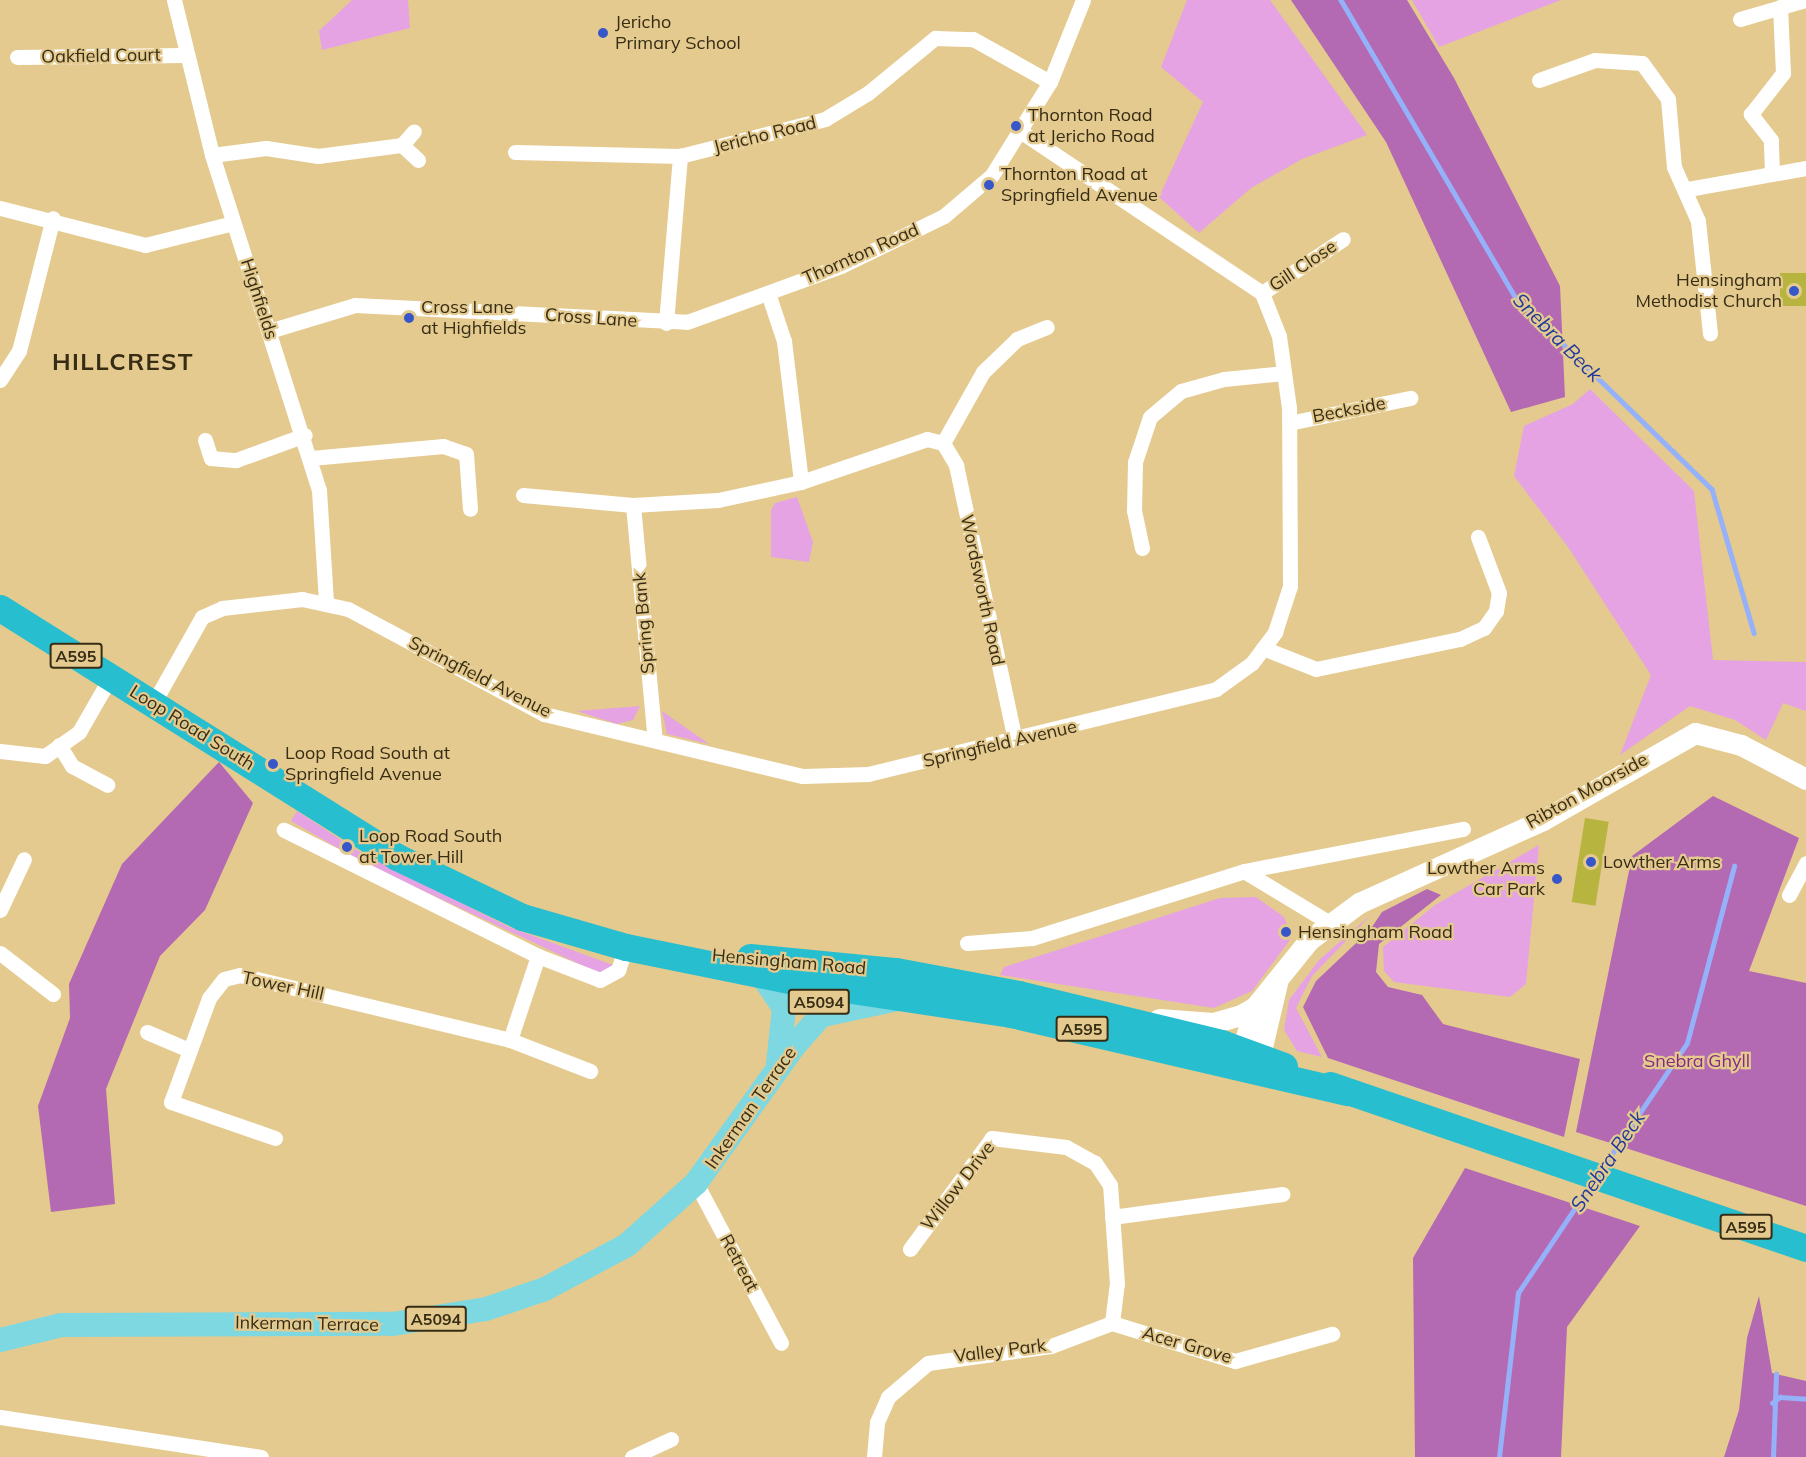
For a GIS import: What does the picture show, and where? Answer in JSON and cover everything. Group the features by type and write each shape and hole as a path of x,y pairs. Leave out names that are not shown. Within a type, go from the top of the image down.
{"highway":[{"name":"Loop Road South","path":"0,609 427,874 522,916 638,950"},
{"name":"Hensingham Road","path":"638,950 855,967 1019,994 1103,1015"},
{"name":"A595","path":"638,950 830,987 906,996 1130,1039 1253,1059"},
{"name":"A595","path":"1103,1015 1253,1059 1806,1248"}],"main road":[{"name":"Ribton Moorside","path":"1255,1007 1330,923 1401,882 1543,819 1695,733 1717,735 1806,779"},
{"name":"A5094","path":"804,962 830,987"},
{"name":"A5094","path":"794,1046 830,987 855,967"},
{"path":"761,974 784,1008 777,1070"},
{"path":"1253,1059 1278,979"},
{"name":"Inkerman Terrace","path":"0,1340 61,1325 362,1326 465,1314 544,1289 600,1261 651,1226 696,1183 794,1046 823,1015 830,987"},
{"name":"A5094","path":"823,1015 906,996"},
{"path":"1103,1015 1213,1023 1255,1007 1253,1059"}],"street":[{"name":"Highfields","path":"174,0 184,55 212,155 311,458 323,522 326,601"},
{"name":"Thornton Road","path":"666,323 707,318 885,248 945,216 992,175 1023,134 1050,82 1083,0"},
{"path":"1740,19 1805,0"},
{"path":"1772,174 1771,140 1751,114 1783,73 1780,8"},
{"name":"Jericho Road","path":"515,152 680,156 825,119 868,93 935,38 973,39 1050,82"},
{"name":"Oakfield Court","path":"17,57 184,55"},
{"path":"1539,80 1595,60 1642,63 1668,99 1674,167 1688,189 1698,221 1710,333"},
{"path":"212,155 267,148 318,156 402,145 414,131"},
{"path":"1023,134 1262,293"},
{"path":"402,145 418,160"},
{"path":"666,323 680,156"},
{"path":"1688,189 1806,168"},
{"path":"0,208 53,218 145,245 233,223"},
{"path":"0,380 8,376 19,351 53,218"},
{"name":"Gill Close","path":"1262,293 1343,239"},
{"path":"768,293 784,341 801,482"},
{"name":"Springfield Avenue","path":"326,601 544,714 803,776 868,774 1015,740 1216,689 1252,663 1263,648 1290,586 1289,423 1279,336 1262,293"},
{"name":"Cross Lane","path":"269,331 354,305 666,323"},
{"path":"522,495 633,505 718,500 801,482 927,439 944,443 983,372 1017,339 1047,327"},
{"path":"1142,548 1134,511 1135,462 1150,417 1181,391 1224,379 1284,373"},
{"name":"Beckside","path":"1289,423 1410,398"},
{"path":"205,440 211,458 236,460 305,435"},
{"name":"Wordsworth Road","path":"944,443 956,465 1015,740"},
{"path":"311,458 444,446 466,454 470,509"},
{"name":"Spring Bank","path":"633,505 655,740"},
{"path":"1263,648 1316,669 1460,639 1484,628 1496,611 1499,593 1478,537"},
{"path":"153,704 190,630 211,611 326,601"},
{"path":"0,751 45,756 79,732 110,678"},
{"path":"59,745 72,766 107,785"},
{"path":"967,943 1032,938 1244,872 1463,829"},
{"path":"284,830 538,956 600,980 618,970 638,950"},
{"path":"0,910 24,859"},
{"path":"1789,895 1806,863"},
{"path":"1244,872 1330,923"},
{"path":"0,953 53,994"},
{"path":"510,1040 538,956"},
{"name":"Tower Hill","path":"275,1138 171,1102 212,990 224,979 240,975 510,1040 590,1071"},
{"path":"147,1032 189,1050"},
{"name":"Willow Drive","path":"910,1249 992,1138 1066,1147 1095,1163 1110,1185 1112,1217"},
{"name":"Retreat","path":"696,1183 781,1343"},
{"path":"1112,1323 1118,1284 1112,1217 1282,1194"},
{"name":"Acer Grove","path":"1112,1323 1235,1362 1332,1334"},
{"name":"Valley Park","path":"874,1457 877,1422 888,1397 928,1363 1051,1346 1112,1323"},
{"path":"0,1417 188,1452 261,1457"},
{"path":"632,1457 671,1439"}],"shaded area":[{"path":"352,0 408,0 410,28 322,50 319,31"},
{"path":"1187,0 1270,0 1367,135 1302,159 1251,188 1199,233 1159,197 1203,102 1161,67"},
{"path":"1412,0 1561,0 1439,47"},
{"path":"1590,389 1694,491 1713,660 1806,662 1806,711 1783,703 1766,740 1735,720 1690,706 1620,755 1651,675 1568,547 1514,476 1524,426 1573,404"},
{"path":"797,497 813,542 809,562 771,557 771,510 775,503"},
{"path":"640,706 633,720 617,724 577,711"},
{"path":"662,711 709,744 667,734"},
{"path":"297,811 355,849 509,927 613,965 604,975 594,971 362,862 291,821"},
{"path":"1539,845 1526,984 1510,997 1394,982 1384,971 1383,947 1435,905"},
{"path":"1256,897 1284,917 1292,937 1252,991 1214,1008 1000,975 1004,967 1220,898"},
{"path":"1372,914 1312,976 1296,1008 1322,1057 1297,1051 1284,1030 1289,1000 1319,960"}],"green space":[{"path":"1291,0 1407,0 1454,78 1560,286 1565,397 1511,412 1386,142"},
{"path":"219,762 253,803 205,910 160,956 106,1089 115,1204 51,1212 38,1106 70,1018 69,984 122,864"},
{"name":"Snebra Ghyll","path":"1713,796 1799,838 1749,971 1806,983 1806,1206 1576,1132 1632,856"},
{"path":"1427,889 1441,895 1379,944 1376,972 1388,987 1422,995 1443,1024 1580,1059 1564,1137 1328,1058 1303,1007 1316,981 1370,930 1382,912"},
{"path":"1465,1168 1640,1226 1567,1327 1561,1457 1415,1457 1413,1258"},
{"path":"1759,1296 1772,1373 1806,1381 1806,1457 1724,1457 1739,1410 1747,1338"}],"building":[{"name":"Hensingham Methodist Church","path":"1780,273 1806,273 1806,306 1780,306"},
{"name":"Lowther Arms","path":"1585,818 1609,822 1595,906 1572,902"}],"waterway":[{"name":"Snebra Beck","path":"1341,0 1516,298 1712,489 1754,633"},
{"name":"Snebra Beck","path":"1601,1170 1687,1043 1734,866"},
{"name":"Snebra Beck","path":"1499,1457 1518,1293 1591,1184"},
{"path":"1773,1457 1776,1374"},
{"path":"1772,1403 1780,1397 1806,1399"}],"place":[{"name":"Jericho Primary School","path":"603,33"},
{"name":"Thornton Road at Jericho Road","path":"1016,126"},
{"name":"Thornton Road at Springfield Avenue","path":"989,185"},
{"name":"Hensingham Methodist Church","path":"1794,291"},
{"name":"Cross Lane at Highfields","path":"409,318"},
{"name":"Loop Road South at Springfield Avenue","path":"273,764"},
{"name":"Loop Road South at Tower Hill","path":"347,847"},
{"name":"Lowther Arms","path":"1591,862"},
{"name":"Lowther Arms Car Park","path":"1557,879"},
{"name":"Hensingham Road","path":"1286,932"}],"district":[{"name":"HILLCREST","path":"123,362"}]}
